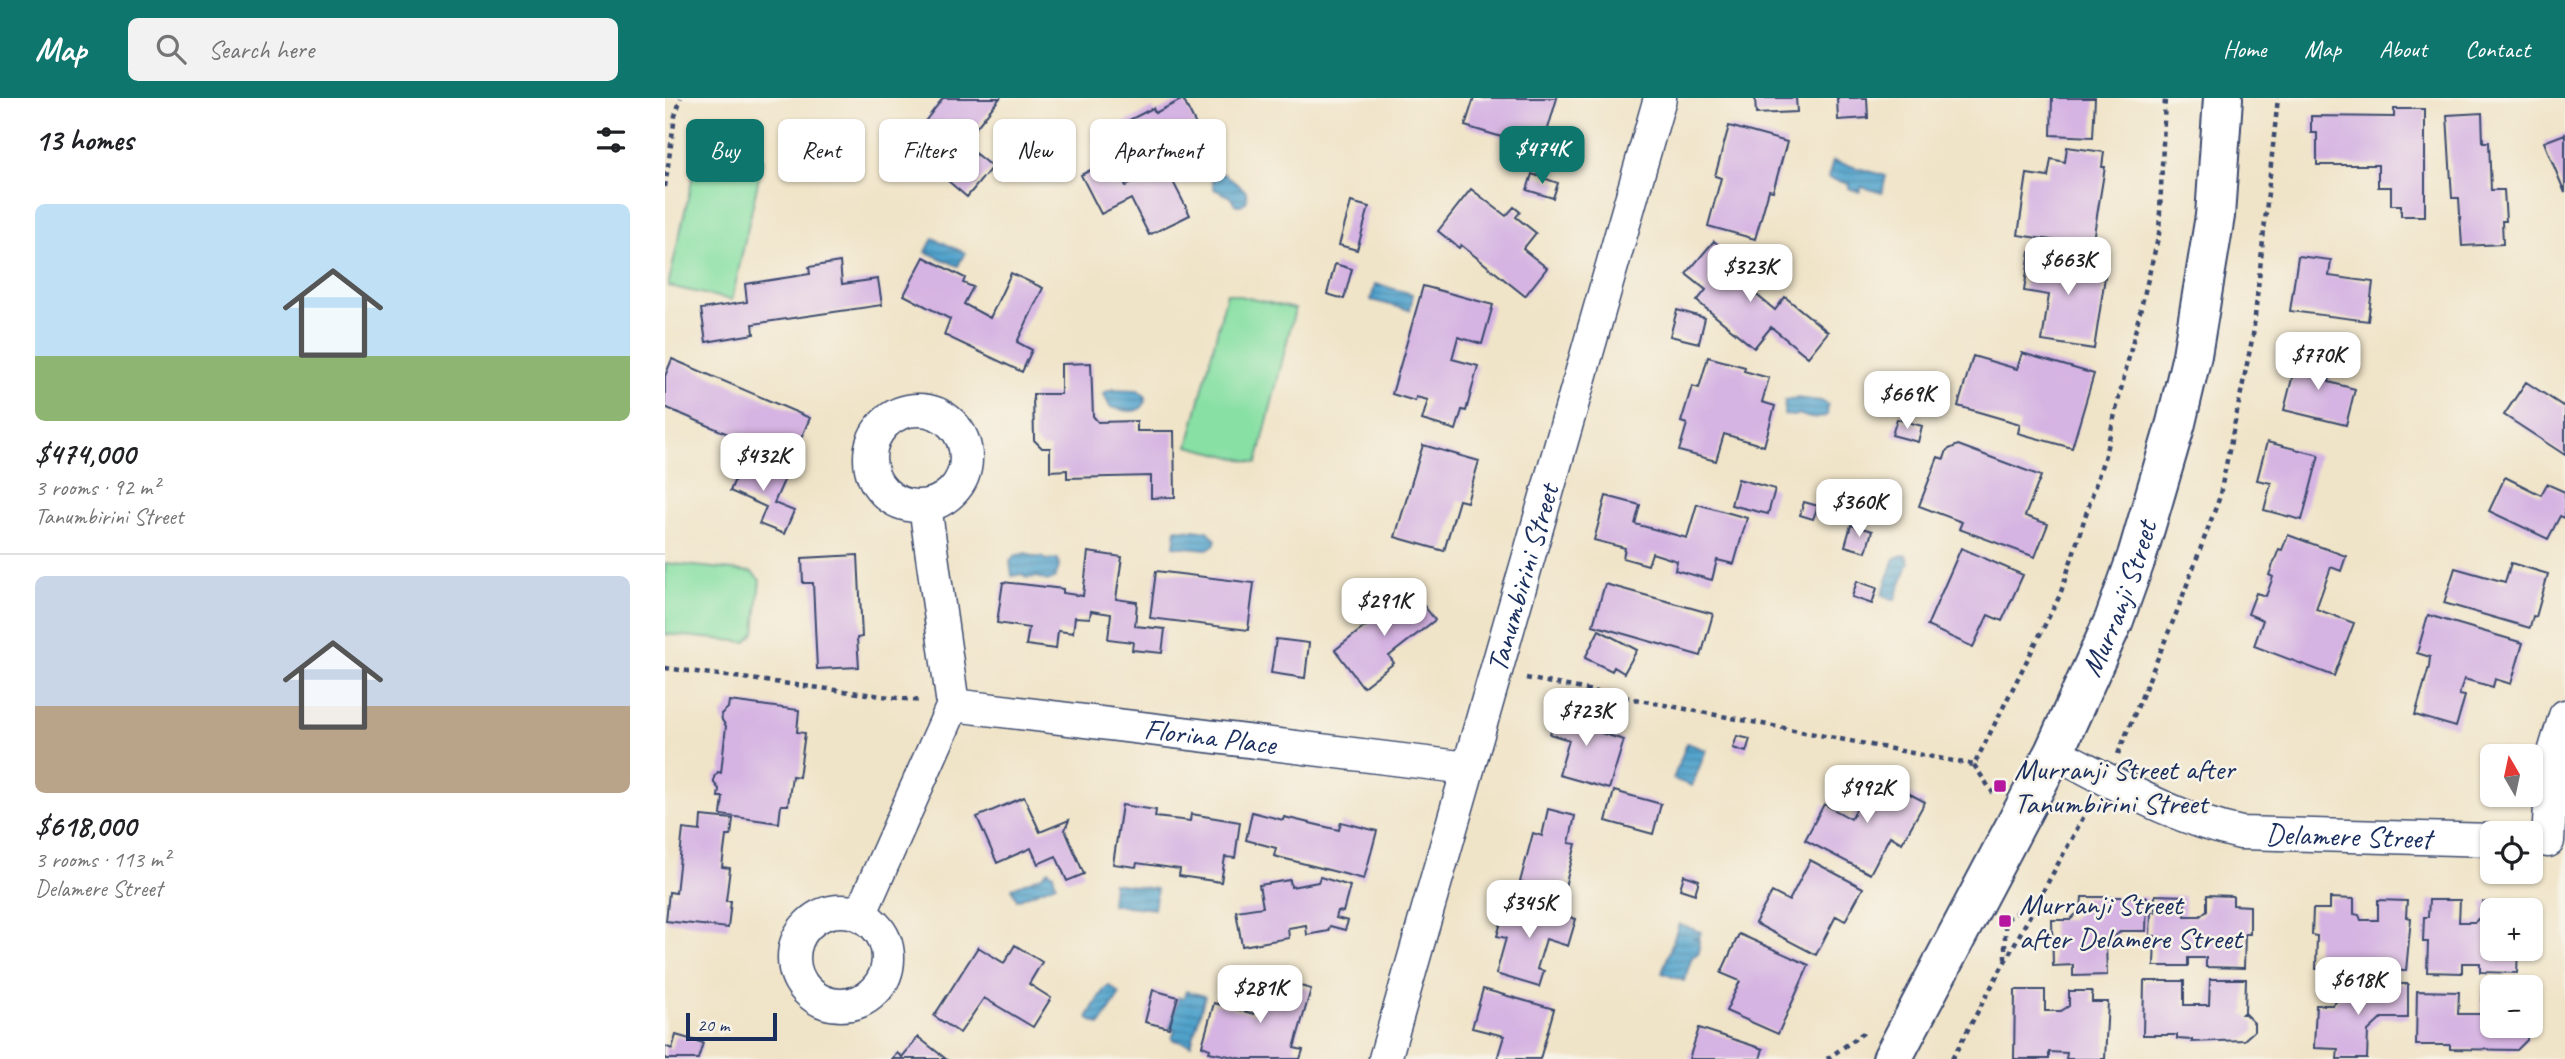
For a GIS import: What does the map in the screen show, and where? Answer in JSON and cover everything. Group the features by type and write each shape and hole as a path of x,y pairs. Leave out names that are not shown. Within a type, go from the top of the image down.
{"street":[{"name":"Tanumbirini Street","path":"1385,1059 1660,98"},
{"name":"Murranji Street","path":"1892,1059 2054,752 2113,620 2137,556 2176,423 2192,355 2215,216 2223,98"},
{"path":"859,915 953,705 925,506"},
{"name":"Florina Place","path":"953,705 1468,768"},
{"path":"2548,841 2553,756 2565,716"},
{"name":"Delamere Street","path":"2054,752 2164,808 2215,828 2241,833 2480,840"}],"path":[{"path":"665,187 675,116 681,98"},
{"path":"1495,672 1974,765 2060,595 2105,455 2159,234 2165,98"},
{"path":"665,668 953,705"},
{"path":"2005,962 2005,921 2043,891"}],"green space":[{"path":"692,182 758,182 732,300 668,286"},
{"path":"1227,293 1295,309 1257,463 1188,446"},
{"path":"665,563 752,572 760,580 755,632 746,642 665,634"}],"water":[{"path":"1833,161 1886,176 1882,193 1862,187 1860,192 1848,188 1849,184 1828,178"},
{"path":"1226,176 1246,191 1247,201 1236,205 1229,196 1214,189 1212,182 1226,182"},
{"path":"933,238 965,253 958,266 926,252"},
{"path":"1375,284 1413,294 1410,310 1371,300"},
{"path":"1113,389 1138,390 1146,397 1144,403 1141,408 1133,411 1110,407 1103,393"},
{"path":"1796,398 1821,401 1828,405 1827,415 1813,418 1799,414 1784,415 1785,400"},
{"path":"1176,529 1208,531 1216,540 1214,545 1207,549 1174,546"},
{"path":"1026,553 1046,560 1058,559 1059,567 1055,578 1047,581 1038,577 1026,578 1022,574 1012,576 1010,562 1014,556"},
{"path":"1906,555 1909,562 1895,600 1882,595 1895,558"},
{"path":"1687,743 1706,750 1692,786 1673,779"},
{"path":"1048,870 1053,874 1056,884 1017,900 1012,888 1042,876"},
{"path":"1113,883 1157,889 1154,909 1111,904"},
{"path":"1679,924 1701,932 1699,938 1692,937 1699,940 1699,953 1692,957 1684,981 1662,973"},
{"path":"1110,986 1120,994 1100,1025 1088,1016 1103,990"},
{"path":"1186,991 1205,996 1191,1045 1172,1039 1175,1030 1169,1028 1178,997 1183,999"}],"building":[{"path":"943,98 1000,98 979,124 979,119 927,119"},
{"path":"1474,98 1557,98 1542,149 1465,126"},
{"path":"1755,98 1796,98 1797,112 1756,114"},
{"path":"1837,98 1867,98 1868,118 1838,120"},
{"path":"2052,98 2095,98 2093,137 2051,135"},
{"path":"1183,99 1193,119 1131,119 1153,108 1155,113"},
{"path":"2394,109 2425,109 2425,216 2401,216 2401,205 2391,205 2391,187 2378,187 2378,165 2317,165 2317,133 2311,133 2311,116 2394,117"},
{"path":"2482,113 2483,142 2489,142 2491,190 2504,190 2506,221 2502,221 2503,244 2462,246 2459,198 2452,198 2447,115"},
{"path":"1729,126 1787,142 1755,239 1708,226 1721,178 1715,176"},
{"path":"2565,134 2565,193 2544,142"},
{"path":"2067,147 2104,152 2102,167 2105,167 2092,246 2018,235 2027,174 2048,177 2051,159 2065,162"},
{"path":"979,156 992,167 967,197 949,182 979,182"},
{"path":"1090,170 1090,182 1124,182 1126,186 1134,182 1173,182 1190,215 1149,235 1131,199 1101,214 1081,175"},
{"path":"1532,174 1558,183 1553,198 1527,190"},
{"path":"1471,189 1506,216 1514,207 1520,212 1516,217 1536,233 1523,249 1547,268 1525,296 1461,245 1459,248 1438,231"},
{"path":"1351,202 1369,207 1357,250 1339,245"},
{"path":"1714,241 1751,272 1742,283 1775,310 1785,297 1828,332 1808,357 1771,327 1754,348 1697,301 1706,290 1686,274"},
{"path":"2030,252 2107,264 2094,349 2042,341 2049,295 2024,291"},
{"path":"2298,256 2331,260 2329,276 2373,282 2368,321 2290,311"},
{"path":"924,257 965,278 963,283 973,287 964,304 990,318 1011,273 1043,288 1017,342 1032,350 1022,372 944,335 950,319 904,295"},
{"path":"840,262 842,284 878,279 882,305 753,324 754,334 706,342 701,309 747,302 745,284 810,274 809,267"},
{"path":"1335,264 1352,269 1344,299 1327,294"},
{"path":"1423,286 1493,305 1482,344 1458,337 1452,359 1478,366 1466,411 1462,410 1456,430 1422,420 1428,400 1416,397 1415,401 1392,394"},
{"path":"1677,310 1705,318 1699,343 1670,336"},
{"path":"2022,353 2094,374 2072,448 2018,433 2020,424 1958,406 1973,356 2017,369"},
{"path":"2298,355 2333,363 2329,382 2355,389 2346,425 2284,410"},
{"path":"1708,357 1745,367 1744,371 1769,378 1762,402 1775,406 1764,446 1724,434 1716,461 1679,451 1687,424 1681,422 1692,386 1699,388"},
{"path":"672,359 810,418 791,461 665,407 665,376"},
{"path":"1091,363 1093,416 1098,422 1137,421 1137,431 1174,431 1175,497 1151,498 1151,476 1067,478 1067,470 1050,471 1050,448 1042,448 1034,440 1033,394 1061,394 1061,364"},
{"path":"2526,382 2563,406 2565,403 2565,455 2504,415"},
{"path":"1876,387 1890,391 1886,408 1871,404"},
{"path":"1897,419 1922,426 1918,442 1892,435"},
{"path":"2267,442 2319,455 2302,520 2264,510 2271,483 2257,480"},
{"path":"1423,445 1479,461 1467,502 1459,500 1444,551 1395,537"},
{"path":"1958,445 2041,476 2025,516 2048,524 2035,557 1959,529 1962,522 1919,506 1938,457 1944,459 1947,450"},
{"path":"744,458 786,476 774,503 794,511 784,534 759,524 766,507 730,491"},
{"path":"2505,477 2541,495 2547,484 2565,492 2565,518 2560,516 2548,539 2489,511"},
{"path":"1738,479 1775,489 1768,514 1731,505"},
{"path":"1606,496 1640,505 1635,524 1687,538 1697,504 1747,518 1734,564 1717,560 1712,580 1675,570 1677,561 1652,553 1648,565 1623,558 1625,548 1594,540"},
{"path":"1804,502 1818,506 1813,519 1800,515"},
{"path":"1851,525 1872,531 1866,552 1845,546"},
{"path":"2288,535 2346,556 2341,571 2331,567 2316,609 2354,623 2334,676 2254,646 2263,620 2248,614 2256,593 2266,596 2273,577 2269,575 2279,549 2282,550"},
{"path":"1961,548 2023,575 2002,621 1988,615 1973,647 1927,626"},
{"path":"1088,552 1122,557 1116,599 1137,602 1135,626 1165,629 1162,653 1132,650 1133,642 1108,639 1111,614 1091,611 1090,618 1075,617 1073,633 1058,631 1056,649 1026,645 1029,628 997,623 1003,582 1063,589 1063,593 1083,596"},
{"path":"858,555 862,637 857,638 859,667 817,669 813,583 803,583 802,558"},
{"path":"2511,563 2548,574 2536,617 2533,616 2530,628 2444,603 2455,568 2505,582"},
{"path":"1156,571 1254,583 1248,630 1150,618"},
{"path":"1857,581 1877,588 1872,604 1852,597"},
{"path":"1605,584 1713,614 1701,656 1593,625"},
{"path":"1412,590 1435,620 1389,656 1394,663 1363,687 1335,650"},
{"path":"2428,615 2523,643 2511,684 2495,679 2493,687 2464,679 2459,695 2465,696 2456,727 2415,715 2429,667 2430,657 2417,653"},
{"path":"1599,630 1637,650 1624,673 1614,667 1612,671 1585,658"},
{"path":"1276,639 1309,643 1305,678 1271,673"},
{"path":"729,701 799,710 797,732 805,733 799,777 792,776 788,805 781,805 779,823 721,815 723,797 718,797 719,789 714,783 714,777 718,772 721,773 726,726 721,714 728,708"},
{"path":"1559,704 1593,713 1588,729 1624,740 1609,789 1559,775 1569,740 1550,734"},
{"path":"1737,736 1750,739 1746,752 1733,748"},
{"path":"1874,775 1925,802 1902,843 1890,836 1870,874 1805,840 1824,804 1851,819"},
{"path":"1614,791 1661,804 1653,834 1606,821"},
{"path":"1024,797 1040,832 1069,820 1065,830 1084,874 1067,881 1056,856 1038,864 1031,848 997,863 977,817"},
{"path":"1122,805 1156,810 1155,817 1190,821 1191,814 1240,822 1235,858 1225,857 1221,882 1179,876 1180,869 1137,863 1136,867 1113,864"},
{"path":"1548,809 1575,816 1569,843 1576,844 1563,894 1520,882 1533,833 1542,836"},
{"path":"1252,812 1339,830 1341,822 1377,831 1364,879 1274,856 1276,848 1246,840"},
{"path":"701,816 733,819 731,836 726,836 722,867 730,868 726,901 731,901 728,928 666,921 669,892 676,893 683,829 700,831"},
{"path":"1810,860 1863,888 1845,921 1836,916 1816,955 1755,923 1772,892 1789,901"},
{"path":"1684,875 1699,880 1695,894 1680,889"},
{"path":"1320,877 1350,886 1343,912 1338,911 1336,918 1348,921 1345,930 1330,926 1328,931 1307,935 1306,925 1288,928 1289,938 1242,946 1236,911 1263,907 1259,885 1290,880 1291,887 1318,882"},
{"path":"2155,895 2185,896 2185,916 2200,916 2207,910 2207,895 2233,896 2233,905 2250,906 2250,934 2245,934 2244,968 2206,967 2206,958 2188,958 2188,966 2154,966 2155,936 2150,936"},
{"path":"2082,897 2147,897 2146,931 2121,931 2106,944 2107,975 2073,976 2073,965 2053,966 2052,920 2070,920 2081,909"},
{"path":"2330,898 2354,899 2354,914 2359,915 2361,920 2378,920 2378,900 2407,901 2406,917 2411,918 2406,971 2372,970 2373,961 2355,961 2354,970 2316,969 2317,936 2312,935 2313,909 2330,909"},
{"path":"1508,899 1576,919 1568,946 1546,939 1537,969 1544,971 1539,987 1496,974 1506,938 1497,936"},
{"path":"2429,900 2460,900 2459,922 2475,922 2480,917 2480,961 2517,961 2517,973 2480,972 2480,963 2462,963 2462,973 2427,972 2428,942 2423,942 2424,917 2428,917"},
{"path":"1739,934 1809,965 1778,1034 1726,1011 1740,981 1721,973"},
{"path":"1015,945 1042,962 1029,984 1051,998 1033,1027 984,998 960,1033 934,1016 978,947 1004,963"},
{"path":"1265,976 1311,989 1294,1048 1303,1050 1300,1059 1244,1059 1209,1052 1210,1049 1202,1046 1214,1003 1254,1014"},
{"path":"2210,979 2246,979 2245,1011 2242,1014 2254,1023 2254,1031 2244,1040 2192,1042 2177,1039 2177,1035 2143,1035 2144,981 2184,981 2184,1005 2209,1005"},
{"path":"2344,983 2408,984 2408,1018 2382,1018 2368,1031 2367,1059 2337,1059 2338,1049 2314,1048 2316,1005 2333,1005 2343,994"},
{"path":"1483,989 1554,1009 1540,1059 1497,1059 1504,1036 1472,1028"},
{"path":"1153,990 1178,997 1169,1028 1145,1022"},
{"path":"2015,990 2045,990 2045,1011 2061,1011 2069,1006 2069,991 2092,991 2092,1002 2108,1002 2105,1059 2066,1059 2067,1053 2049,1052 2049,1059 2014,1059"},
{"path":"2417,991 2459,992 2458,1014 2480,1014 2480,1038 2527,1040 2517,1050 2450,1049 2450,1045 2416,1045"},
{"path":"1699,1028 1763,1049 1760,1059 1689,1059"},
{"path":"676,1035 703,1043 698,1059 665,1059 665,1046 672,1049"},
{"path":"918,1037 946,1059 892,1059 897,1053 902,1057"}],"place":[{"name":"Murranji Street after Tanumbirini Street","path":"2000,786"},
{"name":"Murranji Street after Delamere Street","path":"2005,921"}]}
